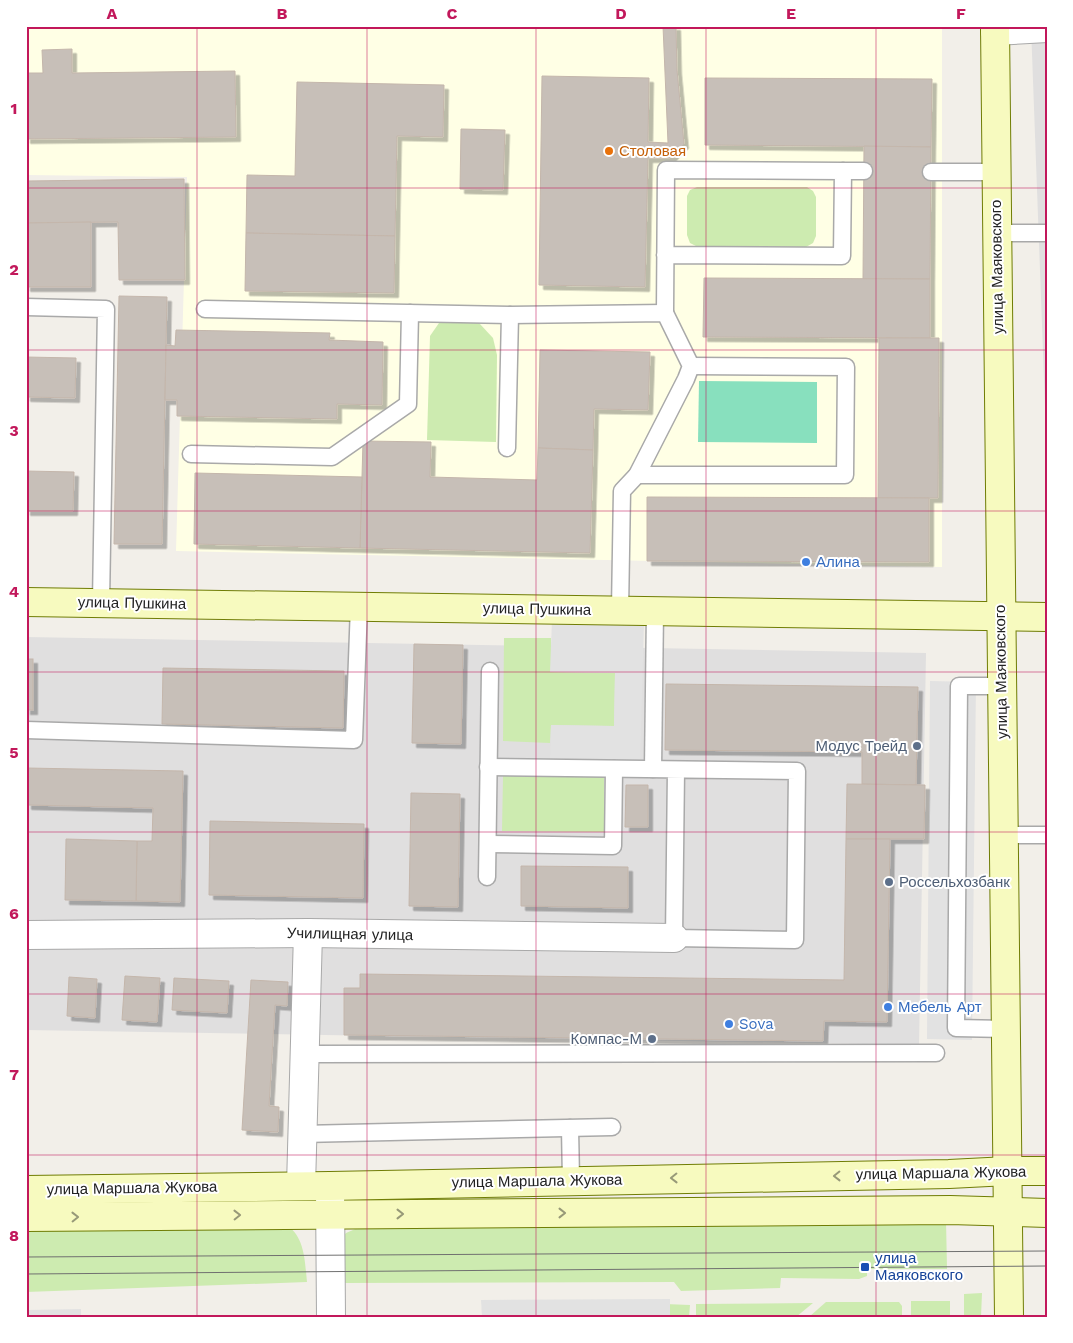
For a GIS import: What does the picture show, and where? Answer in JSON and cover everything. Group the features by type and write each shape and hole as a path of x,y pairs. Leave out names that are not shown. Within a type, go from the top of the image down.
{"main road":[{"name":"улица Маяковского","path":"995,28 1008,1317"},
{"name":"улица Пушкина","path":"26,602 1047,617"},
{"name":"улица Маршала Жукова","path":"26,1190 330,1186 1047,1171"},
{"name":"улица Маршала Жукова","path":"26,1218 950,1210 1047,1213"}],"street":[{"path":"995,28 1047,28"},
{"path":"301,1186 308,933"},
{"name":"Училищная улица","path":"26,935 308,933 674,938"},
{"path":"330,1186 331,1317"}],"lane":[{"path":"620,610 622,491 637,475 691,366 665,313 666,170 864,171"},
{"path":"665,255 842,256 844,171"},
{"path":"931,172 996,172"},
{"path":"997,233 1047,232"},
{"path":"26,307 106,309 101,602"},
{"path":"205,310 510,315 665,313"},
{"path":"191,454 332,457 408,404 410,313"},
{"path":"507,448 510,315"},
{"path":"637,475 845,476 846,367 691,366"},
{"path":"26,730 354,740 359,606"},
{"path":"653,769 655,611"},
{"path":"487,877 490,671"},
{"path":"1001,686 959,686 956,1028 1006,1029"},
{"path":"488,767 797,771 795,940 674,938 676,770"},
{"path":"488,844 613,846 614,769"},
{"path":"1003,835 1047,835"},
{"path":"305,1054 936,1053"},
{"path":"302,1134 612,1127"},
{"path":"570,1128 571,1180"}],"shaded area":[{"path":"26,26 942,26 942,567 176,551 187,177 26,175"},
{"path":"1031,26 1047,26 1047,460"},
{"path":"552,620 644,623 640,762 550,759 551,725 614,726 615,673 550,672"},
{"path":"26,637 926,653 919,1045 26,1030"},
{"path":"930,681 976,682 972,1040 927,1039"},
{"path":"670,1299 670,1317 482,1317 481,1300"},
{"path":"81,1309 81,1317 26,1317 26,1310"}],"green space":[{"path":"697,187 807,187 813,191 816,197 816,236 813,243 806,247 696,246 690,243 687,235 687,196 690,190"},
{"path":"439,323 479,323 493,338 497,355 496,442 427,440 430,336"},
{"path":"699,381 817,382 817,443 698,442"},
{"path":"504,638 551,638 551,672 615,673 614,726 551,725 550,743 503,741"},
{"path":"503,776 604,777 604,832 502,831"},
{"path":"946,1220 947,1269 867,1269 867,1276 859,1279 781,1278 780,1288 681,1291 674,1282 342,1283 339,1241 346,1233 360,1227"},
{"path":"288,1226 294,1231 301,1244 305,1259 307,1282 26,1292 26,1229"},
{"path":"982,1293 981,1317 964,1317 964,1294"},
{"path":"911,1301 950,1301 950,1317 911,1317"},
{"path":"826,1302 899,1302 902,1306 902,1317 809,1317"},
{"path":"813,1303 796,1317 696,1317 696,1304"},
{"path":"665,1304 690,1305 689,1317 664,1317"}],"building":[{"name":"Столовая","path":"663,26 676,26 677,70 684,144 670,158 648,158 645,287 539,285 542,76 649,78 648,142 668,143"},
{"path":"72,49 72,73 235,71 236,137 26,139 26,73 43,73 42,50"},
{"path":"705,78 932,79 931,147 705,145"},
{"path":"297,82 444,85 443,137 397,136 395,236 246,233 247,175 295,176"},
{"path":"461,129 505,130 503,190 460,189"},
{"path":"864,146 931,147 930,279 863,279"},
{"path":"184,179 185,280 119,280 118,222 26,223 26,181"},
{"path":"91,222 91,287 26,287 26,223"},
{"path":"246,233 395,236 394,293 245,291"},
{"path":"704,278 930,279 930,338 703,337"},
{"path":"119,296 167,297 162,544 114,544"},
{"path":"176,330 330,333 329,340 383,342 382,405 337,404 337,419 177,416 177,400 165,400 166,345 175,346"},
{"path":"879,338 939,338 938,498 878,498"},
{"path":"540,350 650,352 648,410 594,409 593,450 538,448"},
{"path":"26,357 76,358 75,398 26,397"},
{"path":"363,441 431,442 430,477 537,480 538,448 593,450 590,553 360,548"},
{"path":"26,471 74,472 73,511 26,511"},
{"path":"195,473 362,477 360,548 194,544"},
{"path":"647,497 929,498 929,562 647,561"},
{"path":"414,644 463,645 461,744 412,743"},
{"path":"26,659 33,659 33,710 26,710"},
{"path":"163,668 344,671 343,728 162,724"},
{"path":"666,684 918,687 916,785 862,784 862,752 665,750"},
{"path":"27,768 183,771 180,902 136,901 137,841 152,841 153,808 27,805"},
{"path":"847,784 925,785 924,839 846,839"},
{"path":"626,785 648,785 648,827 625,827"},
{"path":"411,793 460,794 458,907 409,906"},
{"path":"210,821 364,824 363,898 209,895"},
{"path":"66,839 137,841 136,901 65,900"},
{"path":"846,839 890,839 887,1022 824,1021 823,1041 344,1035 344,988 360,988 360,974 844,980"},
{"path":"521,866 628,867 628,908 521,906"},
{"path":"125,976 160,978 157,1022 122,1020"},
{"path":"69,977 97,979 95,1018 67,1016"},
{"path":"174,978 229,981 227,1013 172,1010"},
{"path":"251,980 288,982 287,1006 275,1005 269,1106 279,1107 278,1132 242,1130"}],"tram line":[{"path":"26,1257 1047,1251"},
{"path":"26,1274 1047,1266"}],"place":[{"name":"Столовая","path":"609,151"},
{"name":"Алина","path":"806,562"},
{"name":"Модус Трейд","path":"917,746"},
{"name":"Россельхозбанк","path":"889,882"},
{"name":"Мебель Арт","path":"888,1007"},
{"name":"Sova","path":"729,1024"},
{"name":"Компас-М","path":"652,1039"},
{"name":"улица Маяковского","path":"865,1267"}]}
